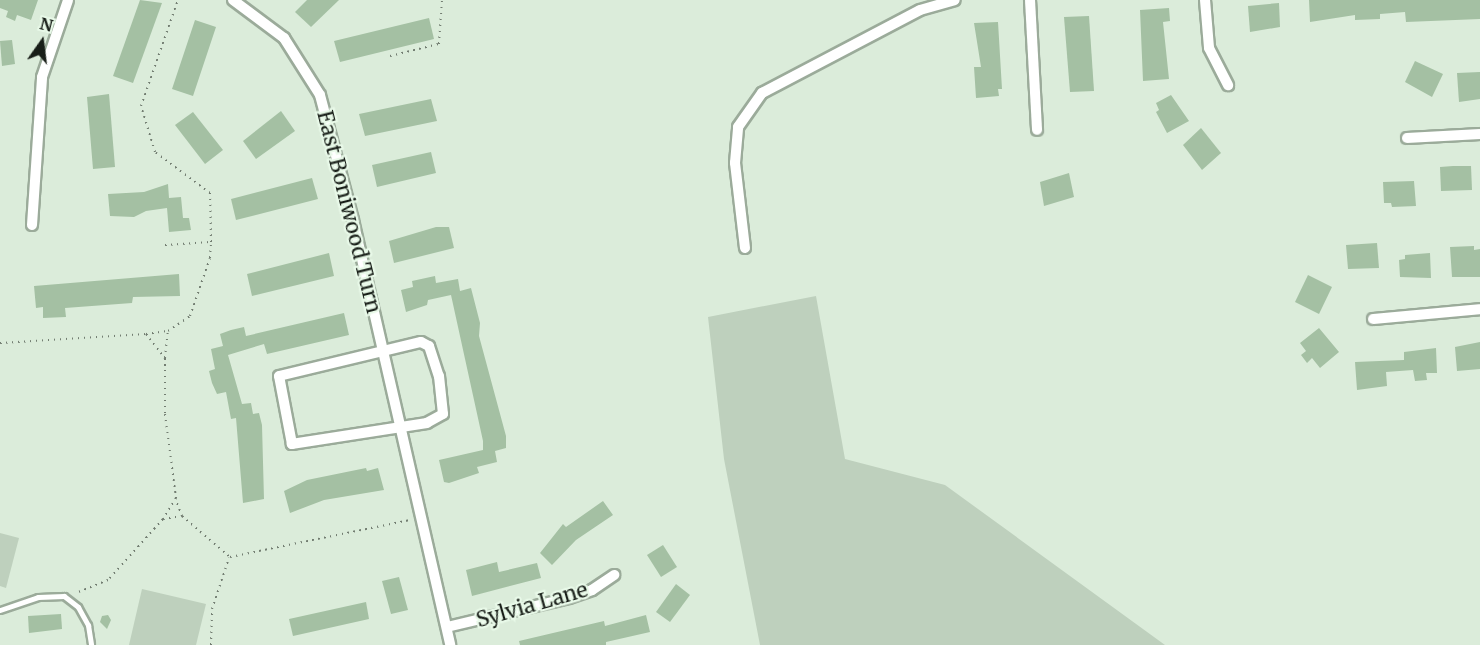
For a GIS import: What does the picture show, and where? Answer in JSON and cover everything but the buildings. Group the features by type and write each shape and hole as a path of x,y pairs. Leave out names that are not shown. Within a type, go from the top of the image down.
{"street":[{"path":"32,225 42,77 68,0"},
{"name":"East Boniwood Turn","path":"233,0 284,38 320,95 336,145 450,645"},
{"path":"745,248 735,163 738,127 762,93 920,10 955,0"},
{"path":"1030,0 1037,130"},
{"path":"1205,0 1209,48 1228,85"},
{"path":"1407,138 1480,134"},
{"path":"1373,319 1480,309"},
{"path":"421,342 429,346 439,376 443,414 427,423 398,425 292,444 279,376 383,353 421,342"},
{"name":"Sylvia Lane","path":"447,627 569,598 614,575"}],"lane":[{"path":"0,610 39,597 64,596 78,607 88,625 90,645"}],"path":[{"path":"0,343 168,331 190,316 210,258 210,193 155,152 141,106 178,0"},
{"path":"390,56 439,44 442,0"},
{"path":"165,245 211,242"},
{"path":"168,331 165,358 165,414 176,498 182,516 230,557"},
{"path":"146,334 165,358"},
{"path":"64,596 108,580 163,519 176,498"},
{"path":"163,519 182,516"},
{"path":"230,557 420,518"},
{"path":"211,645 212,609 230,557"}],"green space":[{"path":"816,296 845,459 945,485 1165,645 760,645 724,459 708,317"},
{"path":"0,533 19,538 6,588 0,586"},
{"path":"142,589 206,604 196,645 129,645"}]}
